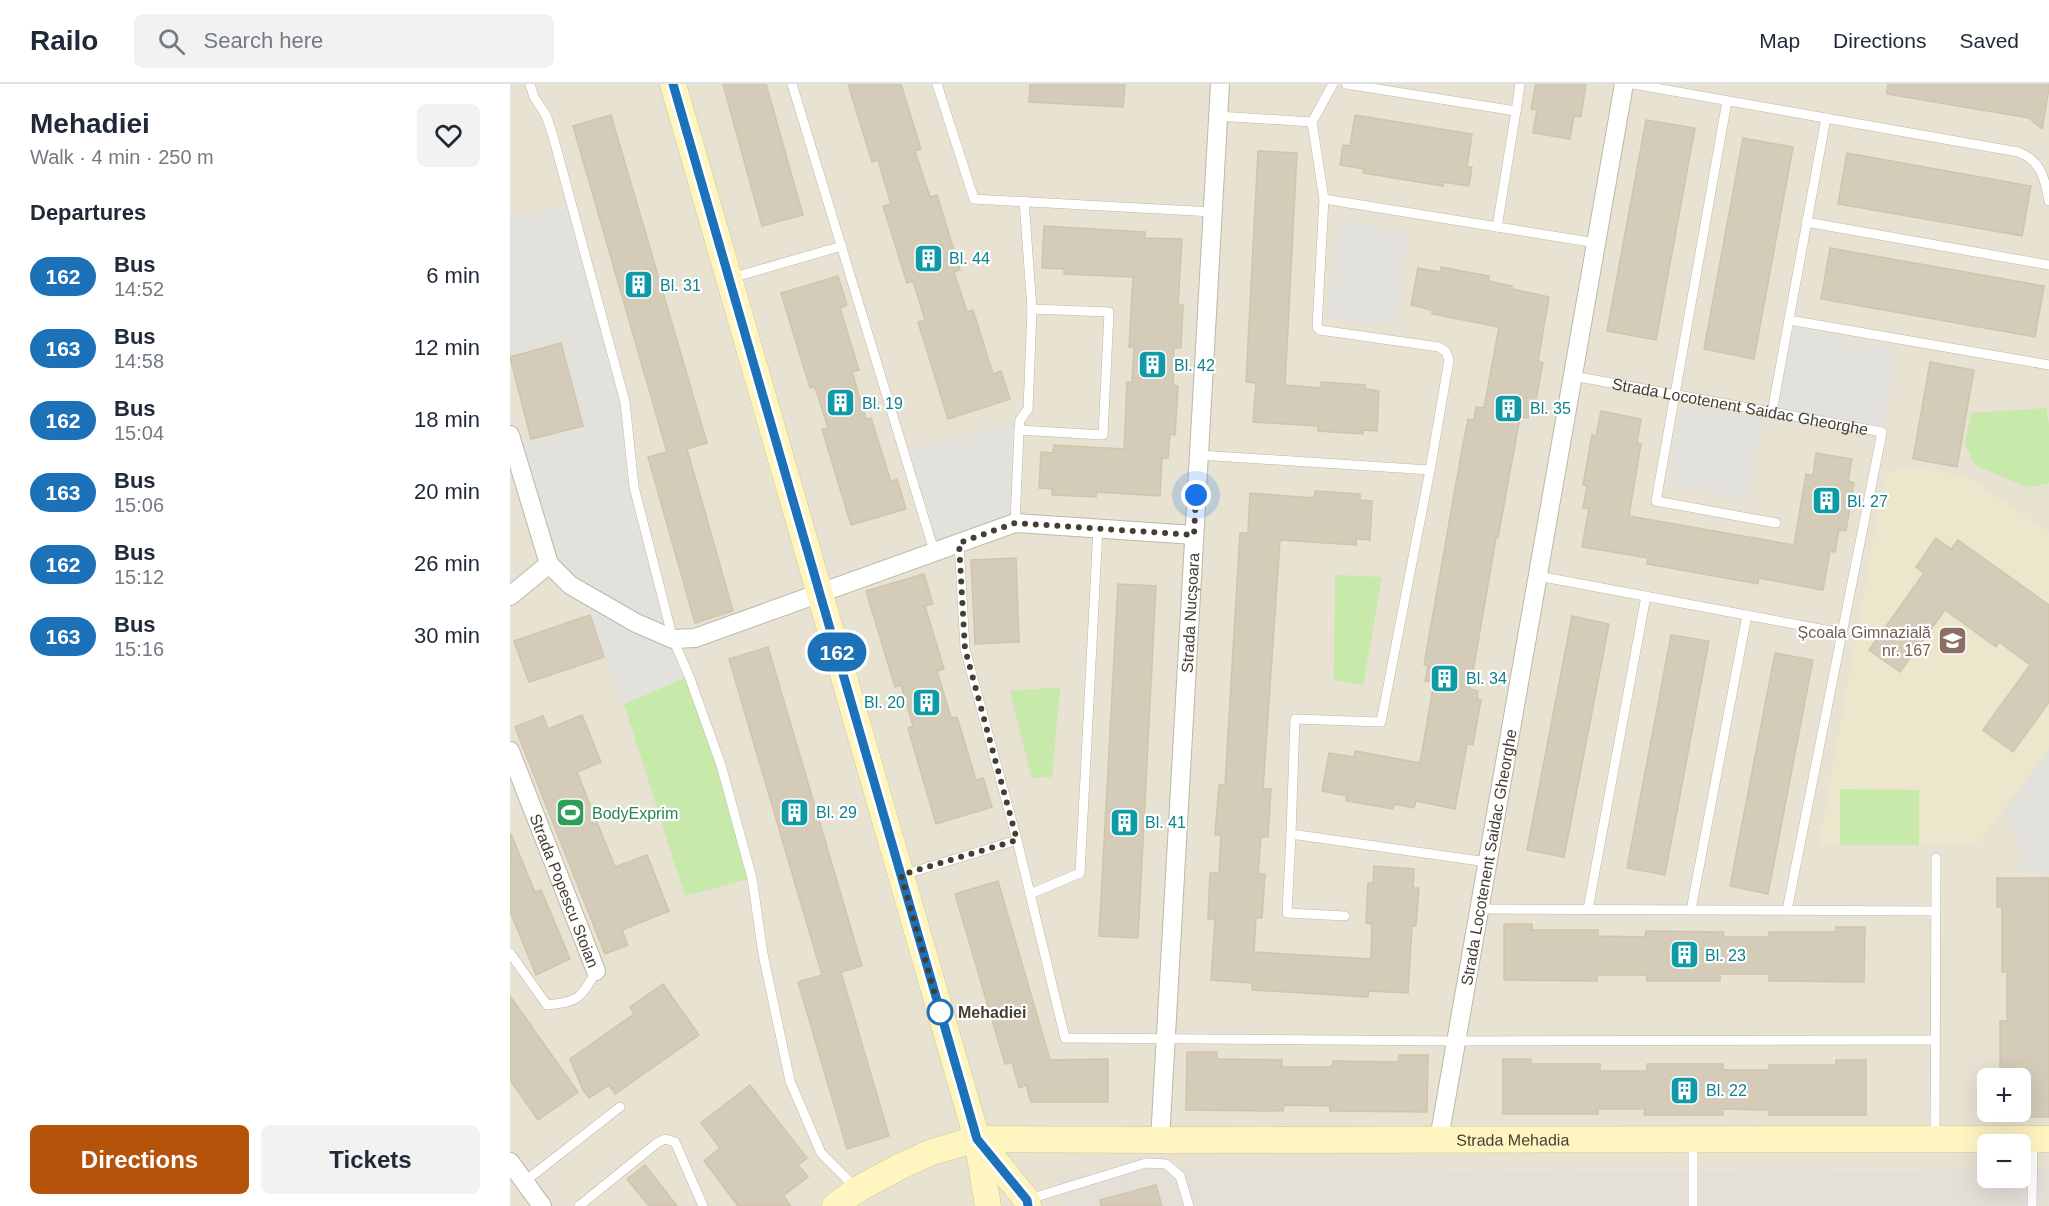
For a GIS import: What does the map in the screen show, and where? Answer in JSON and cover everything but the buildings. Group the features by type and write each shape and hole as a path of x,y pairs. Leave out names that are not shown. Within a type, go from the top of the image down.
{"street":[{"path":"673,84 977,1139 988,1206"},
{"name":"Strada Nucșoara","path":"1160,1140 1220,84"},
{"name":"Strada Locotenent Saidac Gheorghe","path":"1438,1139 1624,84"},
{"path":"510,435 549,564 570,585 636,624 673,639 695,638 1015,523 1194,535"},
{"path":"510,596 549,564"},
{"name":"Strada Popescu Stoian","path":"510,751 596,971"},
{"path":"977,1139 1027,1203"},
{"name":"Strada Mehadia","path":"835,1206 858,1189 903,1165 932,1152 977,1139 2041,1139"},
{"path":"510,1162 542,1206"}],"lane":[{"path":"530,84 534,97 546,115 553,136 625,402 634,487 673,639 721,765 752,878 764,954 790,1081 821,1153 858,1189"},
{"path":"792,84 934,551"},
{"path":"937,84 974,198 1213,212"},
{"path":"1333,84 1312,122 1324,199 1316,324 1318,329 1439,347 1449,356 1430,470 1381,722 1295,719 1287,913 1345,916"},
{"path":"1346,84 1516,111"},
{"path":"1497,227 1520,84"},
{"path":"1633,84 2026,155 2041,171 2049,201"},
{"path":"1727,100 1656,501 1776,523"},
{"path":"1218,116 1312,122"},
{"path":"1772,412 1826,118"},
{"path":"1324,199 1596,243"},
{"path":"1015,523 1020,420 1028,409 1032,309 1024,201"},
{"path":"1806,222 2049,265"},
{"path":"729,279 842,246"},
{"path":"1019,430 1103,435 1109,312 1032,309"},
{"path":"1789,320 2049,365"},
{"name":"Strada Locotenent Saidac Gheorghe","path":"1573,376 1882,432 1787,910"},
{"path":"1199,455 1430,470"},
{"path":"1030,894 1080,873 1098,528"},
{"path":"959,543 965,649 1017,840 1065,1038 1456,1041 1935,1040"},
{"path":"1538,576 1842,633"},
{"path":"1588,909 1646,596"},
{"path":"1691,910 1747,615"},
{"path":"1291,834 1487,862"},
{"path":"901,875 1017,840"},
{"path":"1935,1139 1936,858"},
{"path":"1479,909 1936,911"},
{"name":"Strada Popescu Stoian","path":"510,953 547,1005 567,1003 583,994 596,971"},
{"path":"524,1182 620,1107"},
{"path":"579,1206 665,1139 675,1142 704,1206"},
{"path":"1693,1139 1694,1206"},
{"path":"2032,1206 2041,1139"},
{"path":"1027,1203 1146,1163 1166,1164 1180,1176 1189,1206"}],"shaded area":[{"path":"510,84 2049,84 2049,1169 2031,1169 2031,1134 1977,1134 1977,1169 1554,1171 1288,1167 1160,1168 1055,1175 1063,1206 510,1206"},
{"path":"572,203 625,402 634,487 689,676 624,704 604,657 582,592 549,564 513,444 582,426 561,343 510,357 510,219"},
{"path":"1339,220 1409,231 1396,327 1325,317"},
{"path":"1788,327 1897,347 1882,432 1772,412"},
{"path":"1681,404 1763,418 1748,499 1667,485"},
{"path":"1020,420 1015,523 934,551 904,452"},
{"name":"Școala Gimnazială nr. 167","path":"1912,467 1969,477 2049,533 2049,749 1976,845 1819,845 1884,479 1891,471"},
{"path":"2049,749 2049,874 2019,873 2019,841 2003,810"},
{"path":"1288,1167 1554,1171 1977,1169 1977,1188 2031,1188 2031,1169 2049,1169 2049,1206 1063,1206 1055,1175 1160,1168"}],"green space":[{"path":"2046,408 2049,425 2049,483 2029,488 1975,465 1965,445 1971,413"},
{"path":"1335,575 1382,577 1363,685 1334,680"},
{"path":"689,676 752,878 685,896 624,704"},
{"path":"1060,687 1052,777 1032,778 1010,691"},
{"path":"1840,789 1919,790 1919,845 1840,845"}],"bus line":[{"name":"162","path":"673,84 977,1139 1027,1200 1028,1206"}],"place":[{"name":"Bl. 44","path":"928,258"},
{"name":"Bl. 31","path":"639,285"},
{"name":"Bl. 42","path":"1153,365"},
{"name":"Bl. 19","path":"841,403"},
{"name":"Bl. 35","path":"1509,408"},
{"name":"Bl. 27","path":"1826,501"},
{"name":"Școala Gimnazială nr. 167","path":"1952,641"},
{"name":"Bl. 34","path":"1445,678"},
{"name":"Bl. 20","path":"926,702"},
{"name":"Bl. 29","path":"795,812"},
{"name":"BodyExprim","path":"571,813"},
{"name":"Bl. 41","path":"1124,822"},
{"name":"Bl. 23","path":"1684,955"},
{"name":"Mehadiei","path":"940,1012"},
{"name":"Bl. 22","path":"1685,1090"}],"route":[{"path":"940,1012 901,875 1017,840 965,649 959,543 1015,523 1194,535 1196,495"}]}
